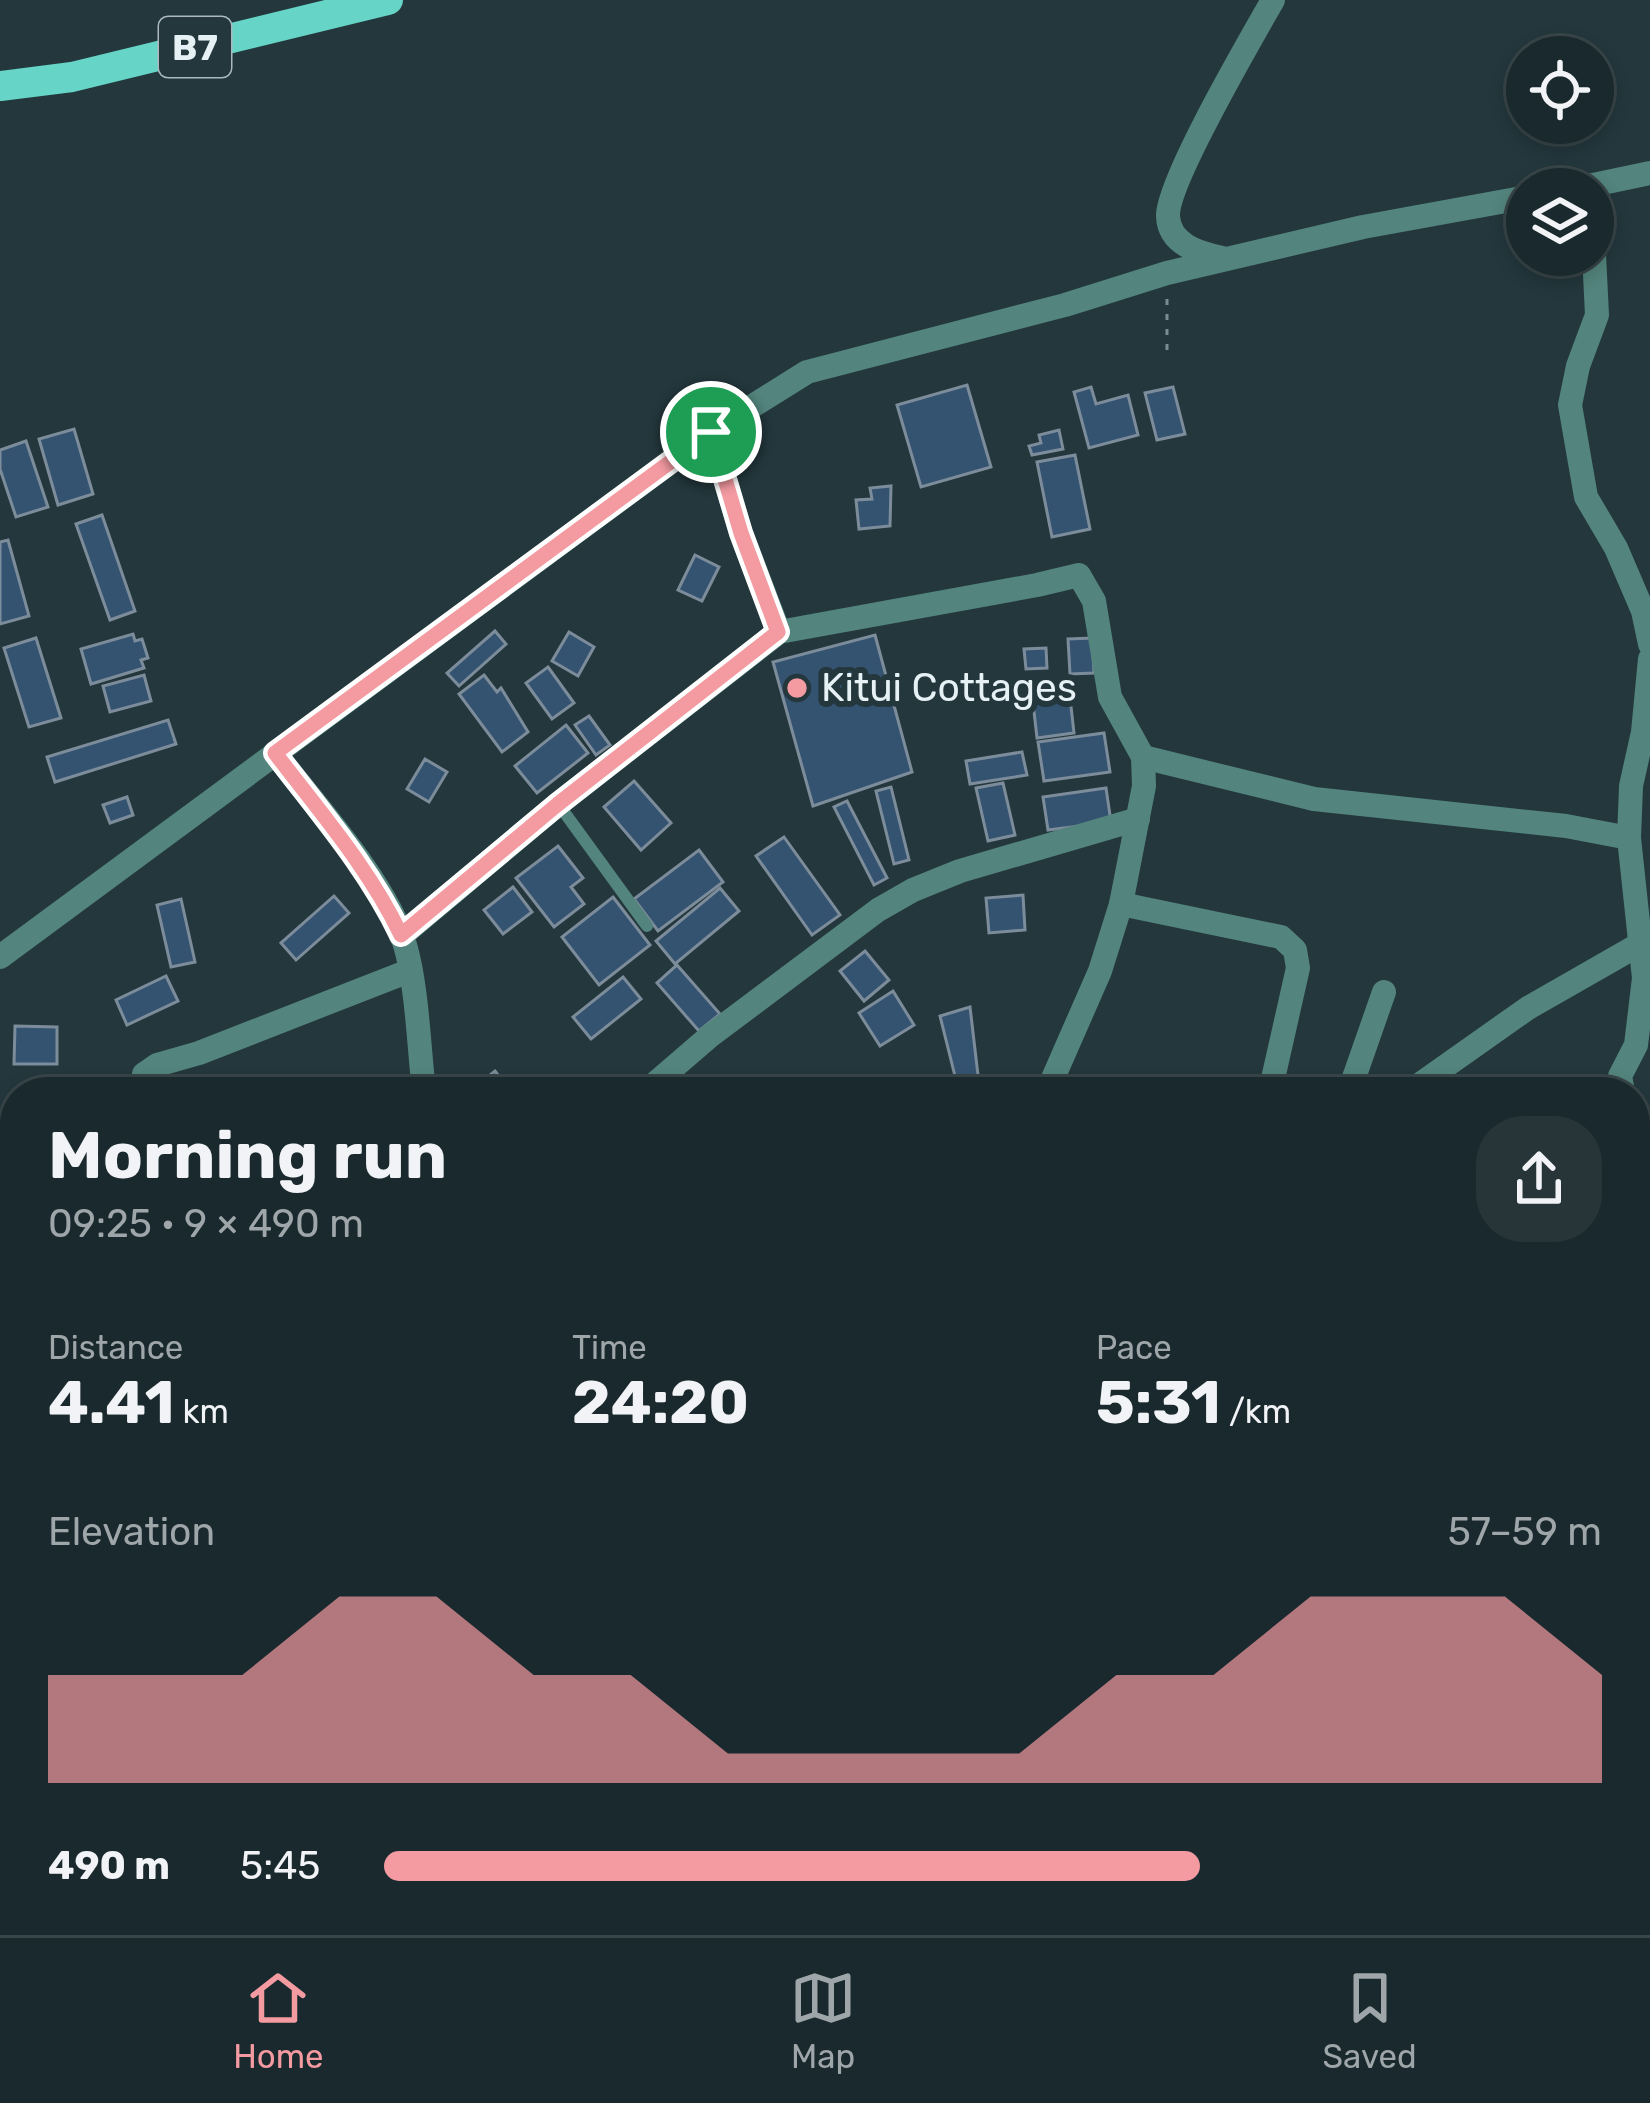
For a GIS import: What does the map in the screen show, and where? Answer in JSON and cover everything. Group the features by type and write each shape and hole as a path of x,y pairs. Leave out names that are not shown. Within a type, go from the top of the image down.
{"main road":[{"name":"B7","path":"0,86 72,77 388,0"}],"street":[{"path":"1229,260 1186,246 1173,233 1168,217 1189,159 1273,0"},
{"path":"1614,181 1650,173"},
{"path":"0,957 711,432 807,372 1065,305 1167,273 1364,227 1506,201"},
{"path":"1595,276 1597,315 1570,405 1586,497 1616,548 1643,611 1650,644"},
{"path":"711,432 741,533 778,632"},
{"path":"401,935 558,804 778,632 1079,575 1094,602 1110,697 1143,757 1144,786 1121,904 1100,971 1050,1077"},
{"path":"1625,1077 1636,1045 1644,978 1630,838 1631,786 1643,732 1650,659"},
{"path":"275,753 353,854 401,935 422,1077"},
{"path":"1143,757 1314,800 1566,826 1630,838"},
{"path":"662,1077 878,910 914,890 1138,819"},
{"path":"1121,904 1282,937 1294,950 1298,968 1273,1077"},
{"path":"1430,1077 1528,1008 1640,944"},
{"path":"142,1077 157,1065 409,970"},
{"path":"1354,1077 1384,992"}],"lane":[{"path":"558,804 647,926"}],"path":[{"path":"1167,273 1167,358"}],"building":[{"path":"967,385 991,467 921,487 897,405"},
{"path":"1091,387 1096,404 1128,395 1138,435 1089,448 1074,392"},
{"path":"1173,387 1185,434 1157,440 1145,393"},
{"path":"74,429 93,494 58,505 39,439"},
{"path":"1059,430 1063,449 1032,455 1029,446 1041,443 1039,435"},
{"path":"26,441 48,507 16,517 0,469 0,450"},
{"path":"1075,455 1090,529 1052,537 1037,462"},
{"path":"891,486 890,526 859,529 856,500 872,499 870,488"},
{"path":"102,515 135,611 110,620 76,524"},
{"path":"8,540 29,616 0,624 0,542"},
{"path":"695,555 719,567 702,601 678,590"},
{"path":"495,631 506,644 459,686 447,673"},
{"path":"569,632 594,647 578,676 552,661"},
{"path":"133,634 135,641 142,639 148,658 141,660 144,668 91,684 81,649"},
{"name":"Kitui Cottages","path":"875,635 912,772 813,806 773,662"},
{"path":"36,638 61,718 29,727 4,648"},
{"path":"1092,638 1094,673 1070,674 1068,639"},
{"path":"1046,648 1047,668 1026,669 1024,649"},
{"path":"548,667 574,703 552,719 526,683"},
{"path":"144,675 151,701 110,712 103,686"},
{"path":"484,675 497,692 501,688 528,732 502,752 459,694"},
{"path":"1069,689 1074,733 1037,738 1032,694"},
{"path":"589,716 610,745 596,755 575,725"},
{"path":"168,720 176,744 55,782 47,757"},
{"path":"566,725 588,753 537,793 515,766"},
{"path":"1104,733 1110,772 1044,781 1038,742"},
{"path":"1022,752 1027,775 970,784 966,761"},
{"path":"425,759 447,772 429,802 407,789"},
{"path":"634,781 671,823 641,850 604,807"},
{"path":"1003,783 1015,835 988,841 976,788"},
{"path":"891,787 909,860 894,864 876,791"},
{"path":"1106,788 1111,822 1048,830 1043,797"},
{"path":"127,797 133,815 110,823 103,805"},
{"path":"847,801 887,878 874,885 834,807"},
{"path":"784,837 840,915 812,935 756,856"},
{"path":"558,846 583,878 571,887 584,904 554,927 516,878"},
{"path":"699,850 723,882 658,931 634,899"},
{"path":"513,887 532,912 503,934 484,910"},
{"path":"720,888 739,911 675,964 656,941"},
{"path":"1023,895 1025,930 989,933 986,898"},
{"path":"334,896 349,913 296,960 281,943"},
{"path":"613,897 650,945 599,985 562,937"},
{"path":"181,899 195,962 171,967 157,905"},
{"path":"865,951 889,980 864,1001 840,971"},
{"path":"677,965 720,1014 699,1031 657,983"},
{"path":"166,976 178,1001 127,1025 116,1000"},
{"path":"623,977 641,999 591,1039 573,1017"},
{"path":"893,991 914,1025 880,1046 859,1013"},
{"path":"970,1007 978,1077 955,1077 940,1016"},
{"path":"15,1026 57,1027 57,1064 14,1064"}],"place":[{"name":"Kitui Cottages","path":"797,688"}],"route":[{"path":"711,432 741,533 778,632 558,804 401,935 353,854 275,753 711,432"}]}
